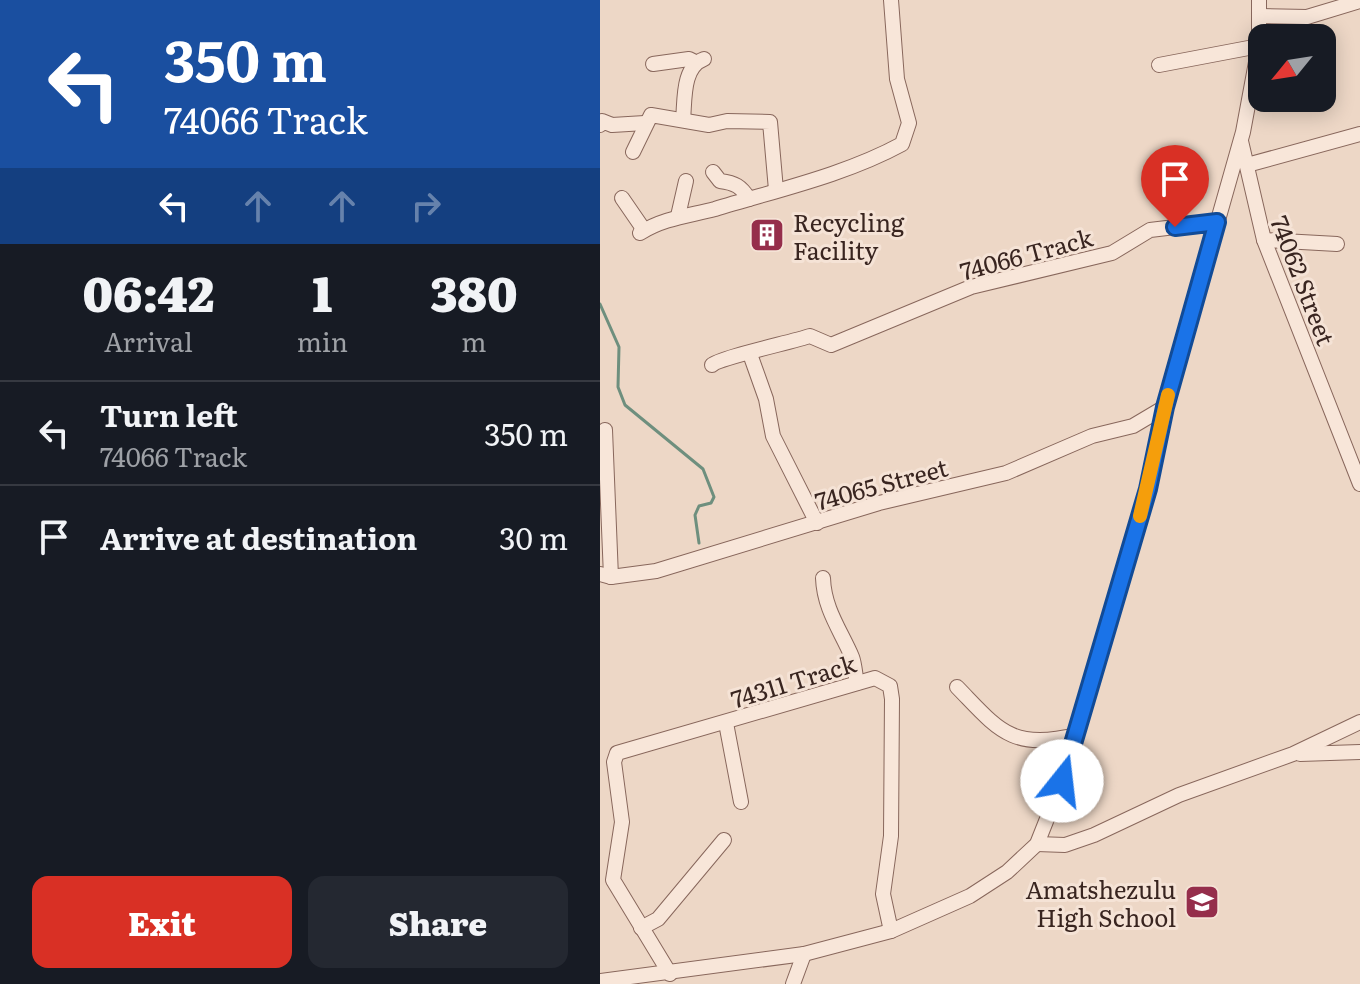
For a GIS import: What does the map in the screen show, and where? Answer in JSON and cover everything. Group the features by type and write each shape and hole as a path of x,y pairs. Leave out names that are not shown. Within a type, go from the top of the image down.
{"street":[{"path":"622,198 642,232 678,216 749,199 883,154 902,144 909,123 897,79 891,0"},
{"path":"1259,0 1260,24"},
{"path":"1261,16 1307,17 1360,1"},
{"path":"1159,65 1248,48"},
{"path":"653,64 689,59 699,61 689,71 683,120"},
{"path":"600,981 804,954 891,931 970,896 1007,872 1037,844 1062,781 1148,489 1165,407 1248,105"},
{"path":"633,152 651,115 709,125 727,121 770,122 776,190"},
{"path":"600,125 602,121 645,123"},
{"name":"74062 Street","path":"1243,132 1253,202 1264,240 1360,484"},
{"path":"1247,165 1360,134"},
{"path":"713,172 720,181 742,188 749,199"},
{"path":"678,216 686,181"},
{"path":"1227,189 1253,202"},
{"name":"74066 Track","path":"712,365 721,358 750,354 810,336 831,345 894,322 971,287 1112,253 1150,230 1217,222"},
{"path":"1264,240 1337,244"},
{"path":"750,354 766,399 773,436 817,523"},
{"name":"74065 Street","path":"605,575 656,571 879,503 1006,473 1092,436 1133,426 1165,407"},
{"path":"605,430 605,575"},
{"path":"823,578 826,603 836,632 854,661 857,683"},
{"name":"74311 Track","path":"641,928 613,880 622,822 614,762 619,751 726,723 875,678 890,686 891,836 883,894 891,931"},
{"path":"957,687 984,718 1002,732 1025,739 1053,741 1076,735"},
{"path":"726,723 741,802"},
{"path":"1037,844 1065,845 1179,795 1293,754 1360,724"},
{"path":"1293,754 1360,752"},
{"path":"670,974 641,928 658,919 724,840"},
{"path":"793,984 804,954"}],"waterway":[{"path":"600,304 619,347 618,387 625,405 703,469 714,497 711,503 699,506 695,515 699,543"}],"slow traffic":[{"path":"1140,516 1158,451 1168,395"}],"place":[{"name":"Recycling Facility","path":"767,235"},
{"name":"Amatshezulu High School","path":"1202,902"}],"route":[{"path":"1062,781 1148,489 1165,407 1217,222 1175,227"}]}
